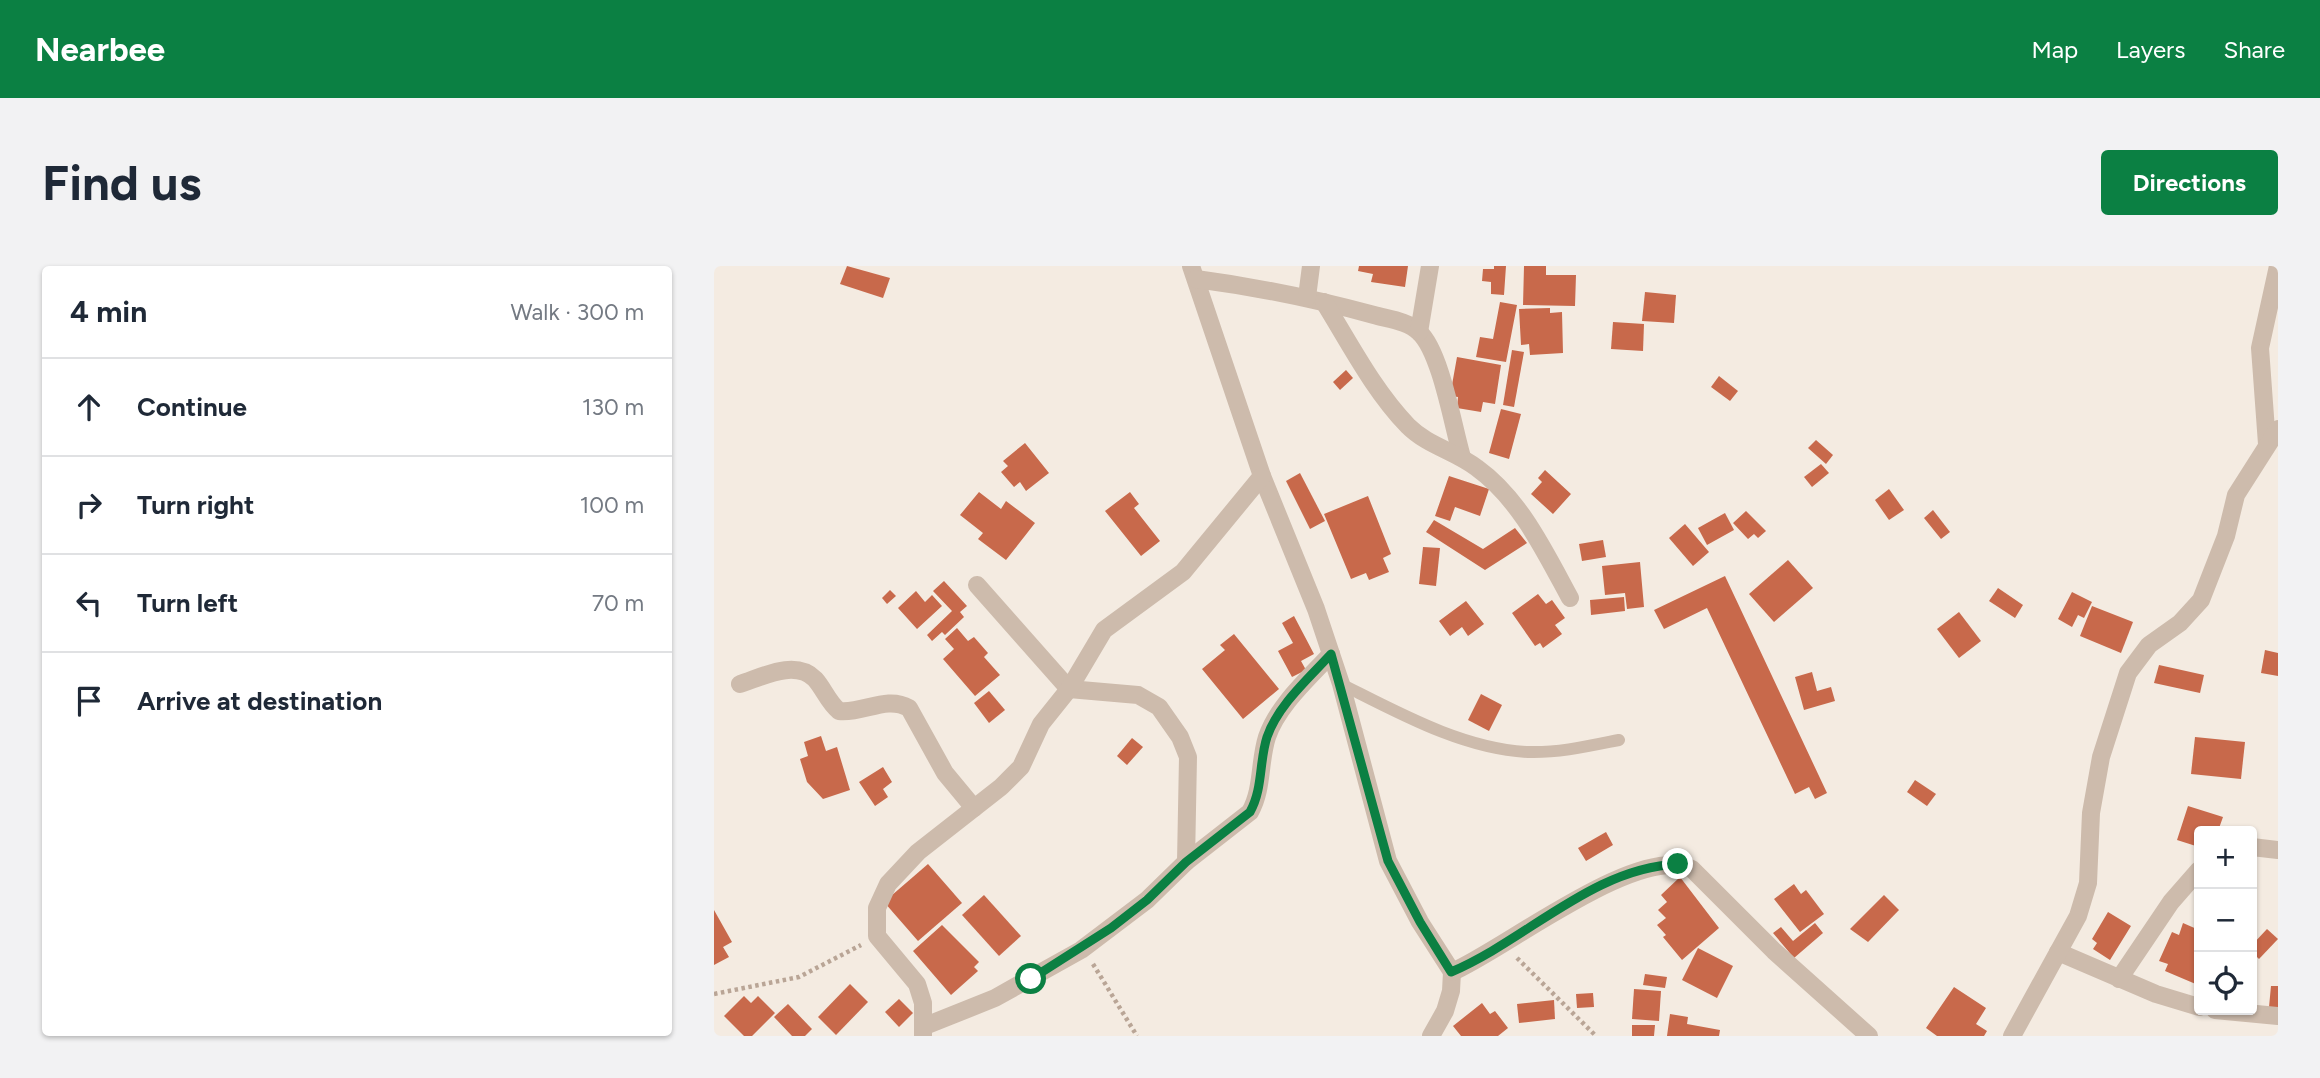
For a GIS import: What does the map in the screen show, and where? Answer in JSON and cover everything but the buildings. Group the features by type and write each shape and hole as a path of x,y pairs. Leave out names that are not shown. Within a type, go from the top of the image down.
{"street":[{"path":"1311,266 1316,299 1390,406 1410,428 1436,446 1462,457 1502,490 1535,537 1570,598"},
{"path":"1419,332 1430,266"},
{"path":"2012,1036 2078,916 2088,883 2091,813 2101,757 2128,673 2148,645 2180,623 2201,600 2226,536 2236,495 2272,437 2260,348 2278,266"},
{"path":"1194,272 1316,299 1398,322 1419,332 1432,350 1462,457"},
{"path":"1194,272 1262,476 1341,684 1388,861 1415,913 1451,972 1451,992 1432,1036"},
{"path":"1262,476 1183,572 1104,630 1069,688 1041,724 1021,767 1001,787 918,852 888,884 877,908 877,936 917,984 924,1031 995,998 1081,950 1147,900 1186,862 1250,812 1256,802 1267,736 1278,715 1331,654"},
{"path":"977,585 1069,688 1138,695 1159,707 1180,737 1188,757 1186,862"},
{"path":"740,684 777,672 802,670 814,678 839,711 849,712 889,702 901,703 909,708 946,773 974,808"},
{"path":"2257,848 2278,850"},
{"path":"1451,972 1596,890 1641,870 1678,864 1692,869 1774,951 1869,1036"},
{"path":"2119,979 2171,902 2194,876"},
{"path":"2058,952 2119,979 2194,1005"},
{"path":"2257,1014 2278,1016"}],"lane":[{"path":"1341,684 1463,739 1496,749 1529,752 1567,750 1619,740"}],"path":[{"path":"714,994 799,977 877,936"},
{"path":"1502,945 1551,989 1596,1036"},
{"path":"1081,950 1105,979 1138,1036"}],"route":[{"path":"1031,979 1081,950 1111,928 1147,900 1213,839 1250,812 1256,802 1267,736 1278,715 1331,654 1369,789 1377,829 1388,861 1404,894 1451,972 1471,964 1553,912 1596,890 1641,870 1678,864"}]}
